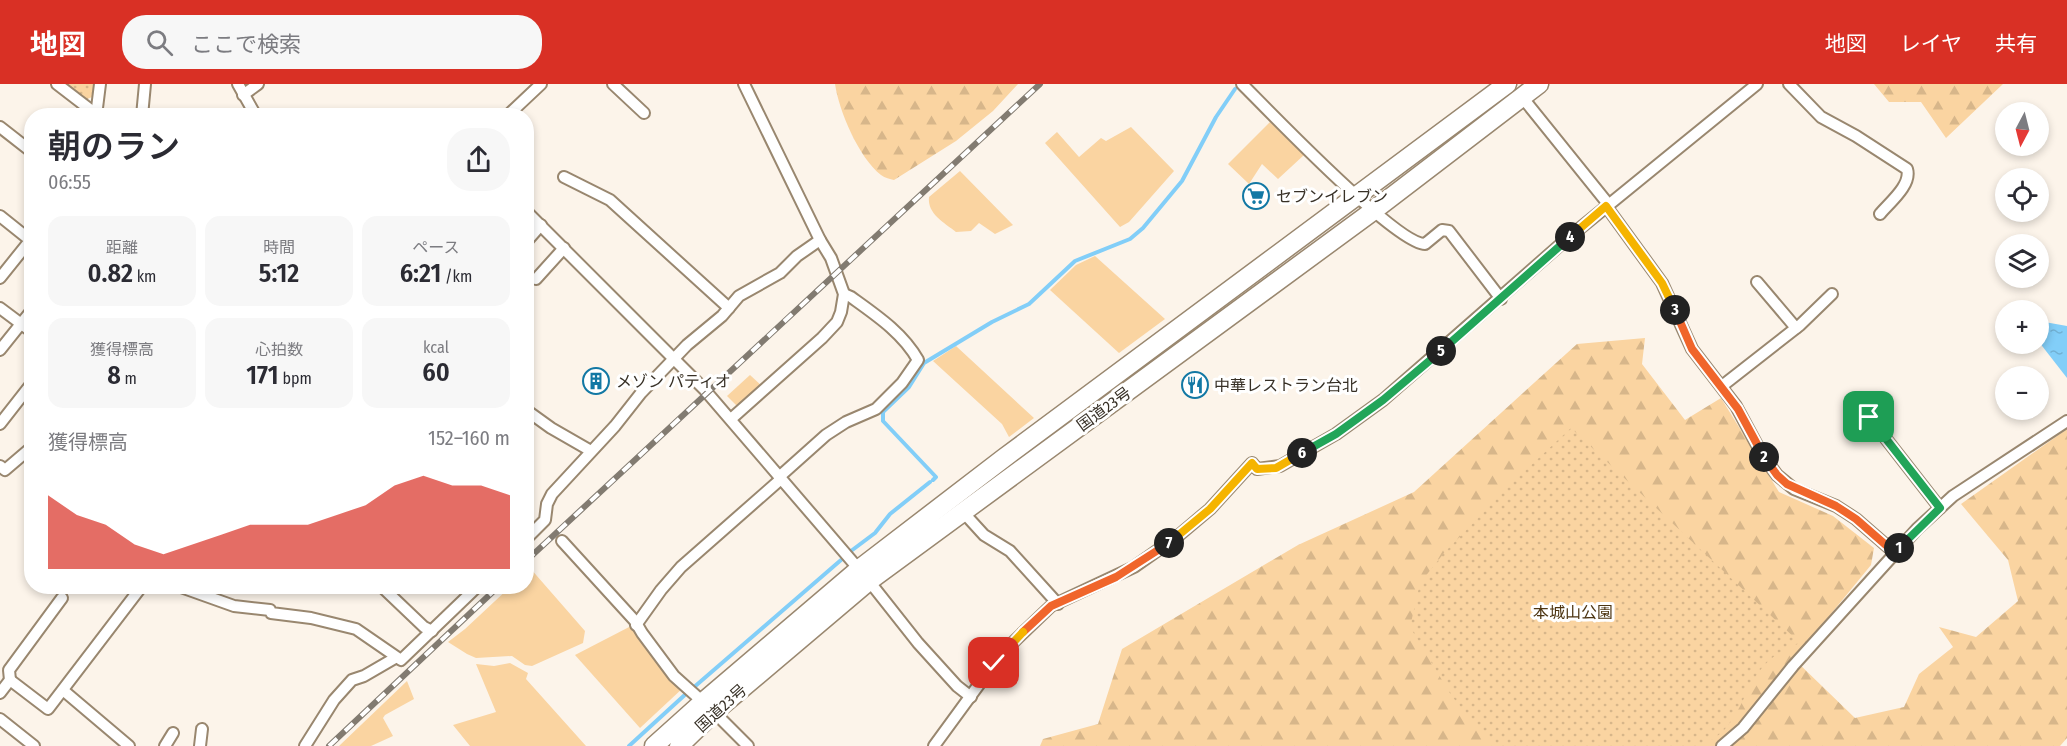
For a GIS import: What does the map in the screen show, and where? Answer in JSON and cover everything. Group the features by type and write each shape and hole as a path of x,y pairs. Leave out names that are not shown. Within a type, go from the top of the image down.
{"highway":[{"name":"国道23号","path":"654,746 709,707 1004,458 1507,84"},
{"name":"国道23号","path":"864,575 963,512 1373,211 1539,84"},
{"name":"国道23号","path":"679,746 709,707"}],"street":[{"path":"57,84 87,108"},
{"path":"97,108 100,84"},
{"path":"143,108 145,84"},
{"path":"238,84 251,108"},
{"path":"243,95 258,84"},
{"path":"516,108 541,84"},
{"path":"613,84 644,113"},
{"path":"731,419 837,322 844,294 831,258 744,84"},
{"path":"1242,84 1373,211 1401,233 1420,244 1427,243 1442,230 1447,230 1501,298"},
{"path":"934,746 1002,653 1051,606 1134,567 1178,536 1210,509 1252,463 1257,469 1276,468 1336,434 1383,400 1608,205 1757,84"},
{"path":"1789,84 1821,117 1856,136 1907,169 1909,177 1906,183 1880,214"},
{"path":"1522,97 1608,205 1662,283 1692,349 1738,409 1763,456 1782,480 1794,489 1836,506 1856,519 1895,553"},
{"path":"0,127 24,146"},
{"path":"564,177 610,200 729,308"},
{"path":"0,216 24,234"},
{"path":"534,218 674,358 731,419 864,575 932,660 957,686 971,696"},
{"path":"534,233 541,225"},
{"path":"534,531 544,520 547,504 552,494 674,358 740,296 780,273 797,256 820,240"},
{"path":"0,278 24,248"},
{"path":"536,279 564,248"},
{"path":"1757,282 1797,328"},
{"path":"636,625 681,567 825,435 846,422 876,409 907,378 918,360 908,343 851,297 844,294"},
{"path":"1722,386 1797,328 1832,294"},
{"path":"0,308 24,327"},
{"path":"0,350 24,319"},
{"path":"0,424 24,393"},
{"path":"534,416 591,451"},
{"path":"1853,435 1869,417 1940,508"},
{"path":"1722,746 1743,728 1793,666 1895,553 1940,508 1953,496 2067,421"},
{"path":"0,466 5,470 24,454"},
{"path":"963,512 984,535 1010,551 1058,604"},
{"path":"562,542 632,618 674,676 748,746"},
{"path":"10,680 48,709 136,594"},
{"path":"200,594 234,606 270,610 271,613 311,618 356,629 401,660 470,594"},
{"path":"389,594 424,627 432,631"},
{"path":"0,693 10,680 9,670 62,598"},
{"path":"305,746 334,700 351,680 364,676 395,658"},
{"path":"64,691 129,746"},
{"path":"0,719 34,746"},
{"path":"200,746 202,729"},
{"path":"165,746 174,733"}],"green space":[{"path":"64,84 94,84 92,97 85,100"},
{"path":"835,84 1018,84 993,111 956,141 894,180 881,175 858,146 841,107"},
{"path":"1874,84 2003,84 1946,138 1921,102 1889,102"},
{"path":"1270,122 1304,155 1278,179 1262,164 1249,184 1228,164"},
{"path":"1131,127 1174,171 1129,222 1120,227 1045,143 1057,132 1079,157 1101,138 1106,141"},
{"path":"960,171 1013,225 995,234 979,223 971,231 956,232 938,218 931,208 929,197"},
{"path":"1095,256 1165,319 1119,353 1050,290 1076,265"},
{"path":"1645,338 1642,364 1685,420 1721,398 1779,492 1833,516 1874,548 1871,565 1794,659 1855,718 1904,707 1919,674 1953,647 1939,627 1976,637 2018,601 2008,560 1961,504 2067,429 2067,738 2060,746 1040,746 1043,739 1098,724 1122,649 1298,545 1414,492 1577,344"},
{"path":"956,346 1034,418 1009,437 1002,424 933,361"},
{"path":"750,375 763,387 740,409 727,396"},
{"name":"本城山公園","path":"1571,428 1800,643 1778,653 1761,669 1734,718 1714,738 1699,746 1492,746 1451,695 1410,627 1420,583 1444,553 1512,483"},
{"path":"534,573 585,631 583,643 532,666 525,665 512,656 476,658 448,642 502,594 534,594"},
{"path":"633,625 684,687 640,728 575,655"},
{"path":"510,663 528,673 526,679 586,746 470,746 453,725 496,712 476,664 494,666"},
{"path":"407,681 414,699 383,718 393,736 371,746 339,746"}],"water":[{"path":"2049,323 2067,326 2067,378 2048,354"}],"waterway":[{"path":"933,480 936,477 883,421 883,412 909,387 924,363 992,322 1029,304 1075,261 1130,239 1143,228 1182,181 1216,117 1235,89"},
{"path":"851,551 875,533 890,514 930,482"},
{"path":"693,688 841,560"},
{"path":"629,746 688,692"}],"railway":[{"path":"534,554 1040,84"},
{"path":"329,746 490,594"}],"place":[{"name":"セブンイレブン","path":"1256,196"},
{"name":"メゾン パティオ","path":"596,381"},
{"name":"中華レストラン台北","path":"1195,385"}],"route":[{"path":"994,663 1051,606 1116,577 1178,536 1210,509 1252,463 1257,469 1276,468 1336,434 1383,400 1606,206 1662,283 1692,349 1738,409 1763,456 1777,475 1794,489 1836,506 1856,519 1895,553 1940,508 1869,417"}]}
